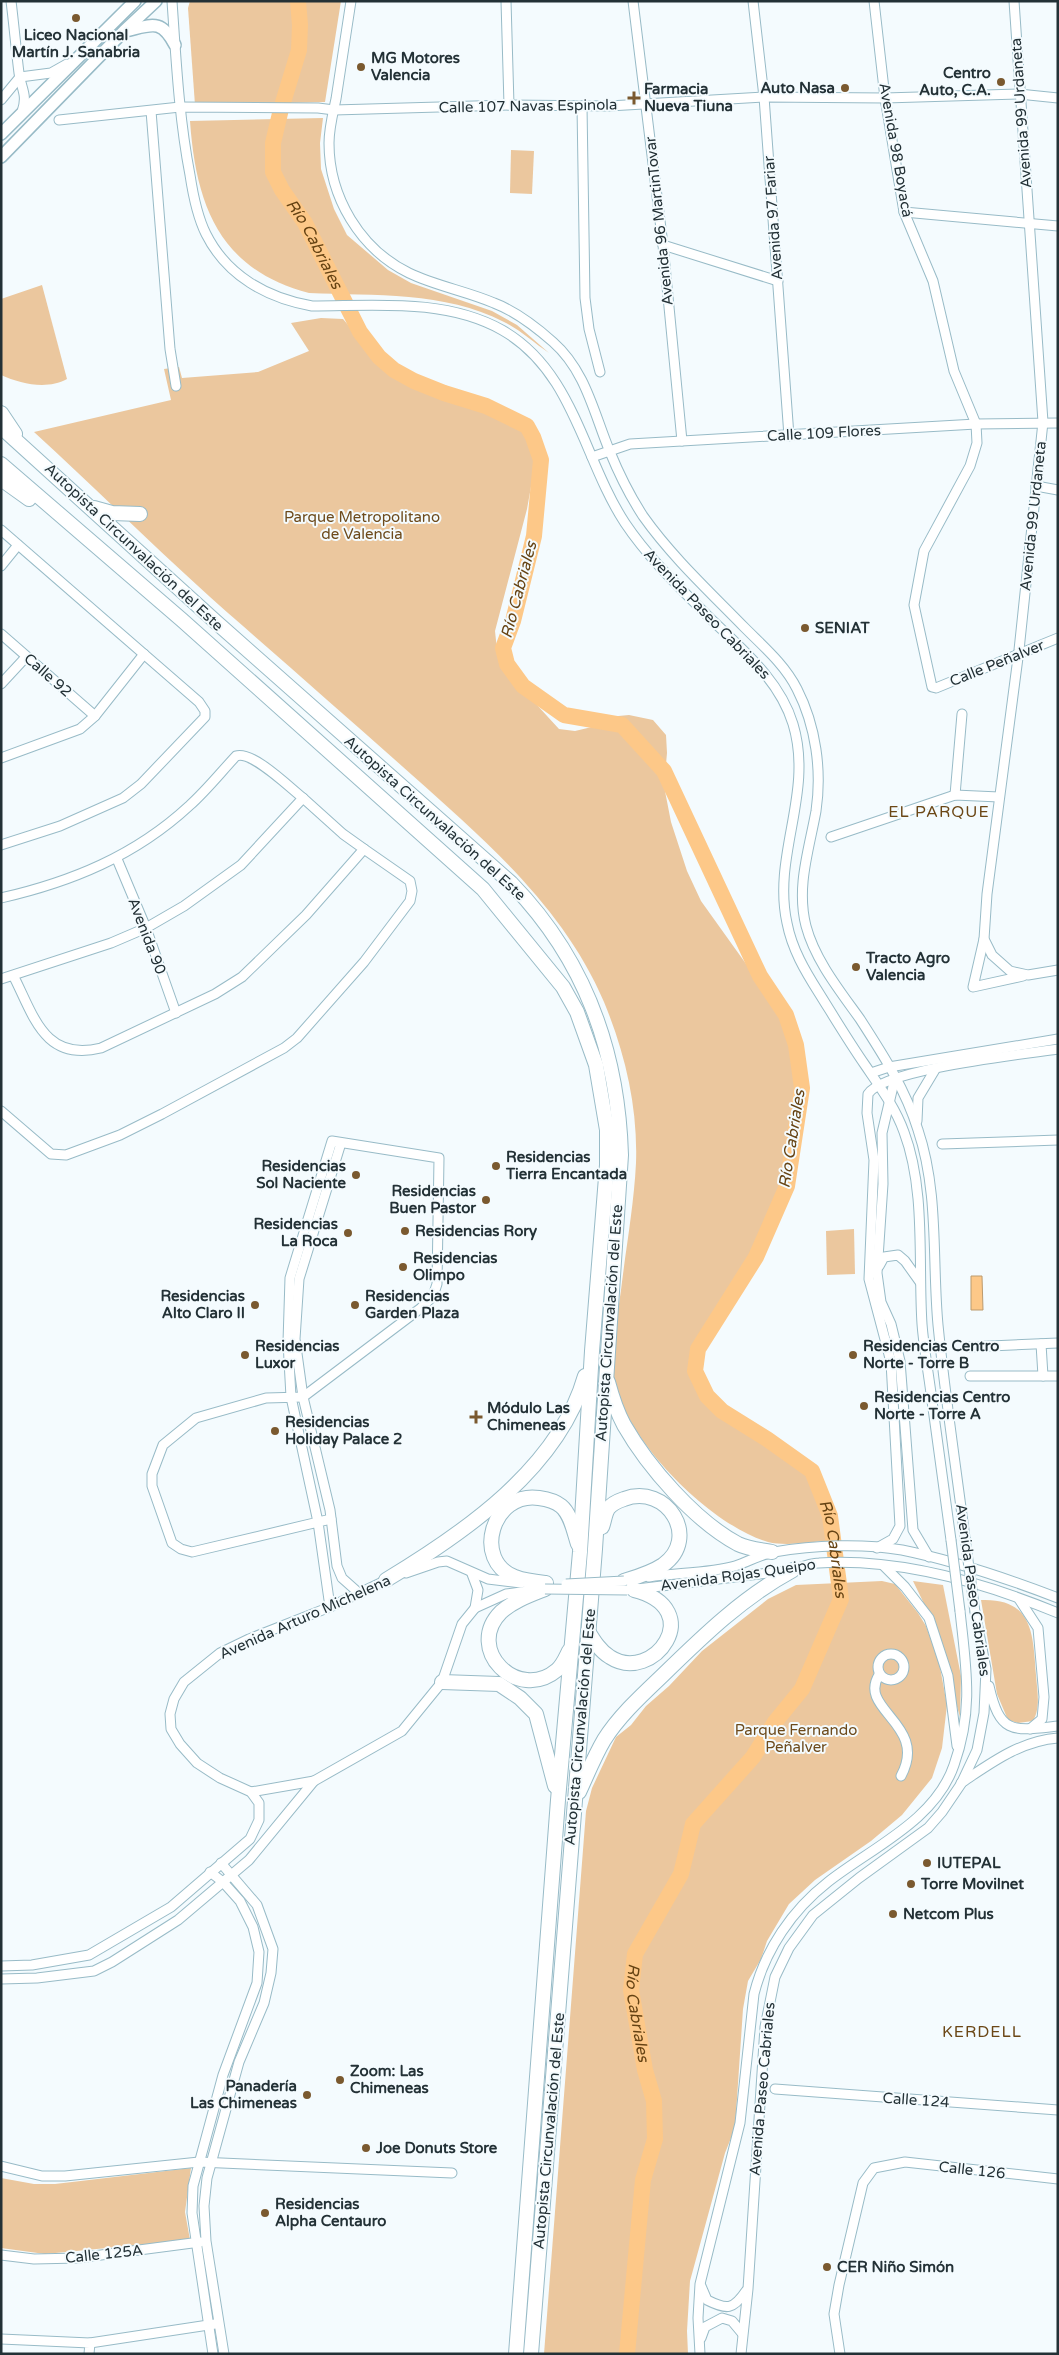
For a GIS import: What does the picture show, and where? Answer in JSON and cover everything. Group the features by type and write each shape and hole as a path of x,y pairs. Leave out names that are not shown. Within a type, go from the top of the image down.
{"highway":[{"path":"1,414 22,444"},
{"name":"Autopista Circunvalación del Este","path":"1,427 22,444 223,629 511,883 545,923 578,975 604,1034 611,1062 620,1119 621,1155 595,1549 531,2354"},
{"name":"Autopista Circunvalación del Este","path":"1,464 190,627 483,889 563,987 577,1012 596,1065 608,1130 604,1203 592,1351 580,1552 558,1800 516,2354"},
{"path":"1,479 82,535"},
{"path":"92,508 112,513 140,514 131,519 128,525 129,543"},
{"path":"386,1580 453,1537 505,1494 546,1451 566,1423 578,1398 592,1351"},
{"path":"605,1375 624,1424 643,1454 684,1500 702,1518 740,1544 772,1552"},
{"path":"595,1549 608,1509 616,1502 639,1495 659,1500 670,1509 678,1527 677,1547 664,1565 628,1587"},
{"path":"546,1586 514,1577 506,1571 494,1556 492,1535 495,1523 507,1505 524,1498 537,1498 550,1500 561,1506 569,1517 580,1552"},
{"path":"574,1802 604,1739 638,1699 696,1641 728,1614 771,1582 793,1570"},
{"path":"546,1586 520,1600 500,1614 494,1622 490,1633 493,1658 501,1669 510,1676 537,1680 559,1669 571,1648"},
{"path":"588,1631 600,1650 619,1661 633,1662 655,1656 669,1638 670,1619 666,1608 661,1600 628,1587"},
{"path":"442,1682 499,1684 520,1698 536,1714 551,1763 558,1800"}],"main road":[{"path":"1,134 135,1"},
{"path":"1,157 124,31 156,1"},
{"path":"124,31 157,25 167,30 175,45"}],"street":[{"path":"11,1 20,77 25,90 25,102 22,112"},
{"name":"Avenida Paseo Cabriales","path":"172,1 180,107 194,201 205,233 236,273 251,284 272,295 312,306 405,306 456,312 481,320 504,331 527,348 548,370 564,394 610,497 642,546 678,586 758,664 776,689 793,722 800,755 799,791 786,860 783,891 786,922 796,954 888,1099 904,1130 913,1161 918,1208 922,1330 960,1611 968,1687 967,1713 954,1766 940,1791 921,1813 901,1831 827,1882 806,1902 773,1945 759,1974 754,1994 740,2123 700,2284 698,2302 700,2354"},
{"name":"Avenida Paseo Cabriales","path":"351,1 329,139 330,163 346,214 364,238 383,256 409,273 498,304 530,324 557,345 577,370 597,414 609,452 628,490 656,534 689,571 779,663 796,686 813,733 817,768 816,809 802,885 803,908 807,930 816,950 839,989 895,1078 917,1124 928,1160 932,1195 933,1255 938,1326 975,1612 986,1669 982,1730 977,1750 961,1784 942,1812 928,1828 845,1888 813,1915 789,1948 775,1977 765,2027 748,2289 741,2354"},
{"path":"506,1 509,105"},
{"name":"Avenida 96 MartinTovar","path":"633,1 663,244 682,441"},
{"name":"Avenida 97 Fariar","path":"753,1 764,97 789,436"},
{"name":"Avenida 98 Boyacá","path":"874,1 885,98 904,212 933,281 954,371 976,424 977,443 970,466 924,551 914,605 932,687 936,688"},
{"name":"Avenida 99 Urdaneta","path":"1014,1 1043,422 1017,655 987,894 984,939 973,987 1028,975"},
{"path":"1,100 20,77 51,73 75,60"},
{"name":"Calle 107 Navas Espinola","path":"60,120 180,107 241,109 318,108 334,110 509,105 582,106 764,97 885,98 1019,94 1058,98"},
{"path":"582,106 585,298 589,329 600,372"},
{"path":"151,111 170,349 176,386"},
{"path":"904,212 1058,226"},
{"path":"663,244 778,281"},
{"name":"Calle 109 Flores","path":"592,457 630,444 976,424 1058,422"},
{"path":"1036,486 1058,490"},
{"path":"1,530 199,702 205,711 202,721 141,784 123,798 60,826 1,845"},
{"path":"1,566 18,545"},
{"name":"Calle 92","path":"1,634 95,716"},
{"name":"Calle Peñalver","path":"936,688 1058,638"},
{"path":"1,758 80,729 95,716 144,654"},
{"path":"1,684 26,657"},
{"path":"955,795 962,714"},
{"path":"1,898 48,886 117,859 164,828 190,805 236,756 242,754 247,754 262,764 343,834 410,881 412,890 410,901 364,962 297,1038 284,1048 154,1118 120,1135 66,1155 52,1154 1,1111"},
{"path":"831,837 955,795 999,798"},
{"path":"1,978 111,944 146,928 184,906 241,866 303,798"},
{"path":"12,976 44,1034 54,1043 67,1050 84,1052 101,1048 215,994 242,977 306,916 364,849"},
{"name":"Avenida 90","path":"117,859 146,928 176,1013"},
{"path":"984,939 992,956 1010,971 1028,975 1058,970"},
{"path":"871,1073 889,1067 1058,1039"},
{"path":"877,1548 893,1539 900,1526 890,1362 869,1279 874,1160 867,1113 868,1094 880,1084 895,1078 936,1068 1058,1049"},
{"path":"917,1124 918,1098 936,1068"},
{"path":"895,1078 888,1099 882,1133 883,1184 877,1273 881,1302 890,1324 900,1360 913,1530 929,1557"},
{"path":"942,1144 1058,1140"},
{"path":"330,1607 318,1522 291,1397 288,1342 290,1278 337,1142"},
{"path":"331,1519 192,1552 180,1549 172,1543 152,1486 152,1474 163,1446 196,1418 266,1398 302,1397 422,1308 433,1296 437,1284 439,1158 337,1142"},
{"path":"337,1142 299,1278 295,1339 302,1397 331,1519 337,1566 342,1578 360,1594"},
{"path":"877,1273 884,1257 898,1255 905,1261 920,1282"},
{"path":"968,1347 1058,1343"},
{"path":"1042,1344 1043,1376"},
{"path":"970,1376 1058,1376"},
{"name":"Avenida Rojas Queipo","path":"628,1587 734,1567 772,1552 862,1547 900,1550 929,1557 1058,1598"},
{"name":"Avenida Arturo Michelena","path":"251,1792 220,1778 197,1763 180,1744 171,1729 170,1714 174,1699 184,1682 220,1653 249,1639 360,1594 386,1580 438,1562 447,1562 465,1568 472,1574"},
{"name":"Avenida Rojas Queipo","path":"472,1574 505,1583 546,1586 628,1587 793,1570 817,1562 864,1563 940,1574 1058,1613"},
{"path":"884,1566 905,1587 929,1618 948,1676 958,1752"},
{"path":"1,1966 32,1965 89,1955 171,1907 250,1839 259,1820 259,1803 251,1792 314,1781 402,1731 442,1682 462,1624 475,1608 478,1590 472,1574"},
{"name":"Avenida Rojas Queipo","path":"475,1608 493,1598 546,1586"},
{"path":"1019,1599 1038,1628 1044,1697 1042,1719 1030,1729"},
{"path":"986,1669 995,1709 1004,1722 1019,1728 1030,1729 1058,1726"},
{"path":"879,1675 875,1686 878,1701 906,1737 908,1745 907,1766 901,1776"},
{"path":"961,1784 1012,1750 1040,1739 1058,1738"},
{"path":"1,1980 94,1971 112,1962 178,1920 249,1860 314,1781"},
{"path":"213,2354 214,2324 204,2206 207,2178 213,2163 239,2062 264,2002 271,1973 273,1949 258,1905 221,1862"},
{"path":"210,1872 223,1882 240,1901 253,1927 260,1952 257,1983 223,2075 194,2186 192,2213 196,2243 214,2324 224,2354"},
{"name":"Calle 124","path":"775,2089 1058,2110"},
{"path":"1,2166 42,2176 65,2176 199,2162 452,2173"},
{"name":"Calle 126","path":"840,2354 834,2314 863,2183 874,2168 887,2164 906,2162 1058,2179"},
{"name":"Calle 125A","path":"1,2255 34,2259 78,2258 196,2243 206,2240"},
{"path":"700,2284 707,2300 720,2306 728,2307 738,2303 748,2289"},
{"path":"700,2342 705,2327 722,2318 732,2321 742,2333"},
{"path":"1,2339 90,2343 214,2324"},
{"path":"89,2354 90,2343"}],"green space":[{"path":"190,1 341,1 325,102 195,105 188,8"},
{"path":"323,118 320,143 321,169 334,209 347,235 388,270 411,283 492,311 517,325 549,353 510,325 481,312 458,305 409,297 309,293 279,282 254,268 234,251 218,230 207,207 193,152 190,121"},
{"path":"511,150 534,151 532,194 510,193"},
{"path":"42,285 67,379 43,385 25,383 1,375 1,299"},
{"name":"Parque Metropolitano de Valencia","path":"321,318 343,319 368,348 388,367 423,384 468,401 504,411 524,426 536,459 527,509 495,631 497,650 514,680 559,729 575,731 596,726 608,717 629,715 653,720 666,735 667,753 664,786 671,822 687,871 701,901 784,1017 794,1045 800,1073 800,1105 795,1148 782,1199 767,1240 702,1338 695,1359 700,1391 721,1418 816,1475 836,1540 793,1544 768,1542 745,1533 721,1518 673,1477 652,1453 621,1403 614,1379 613,1356 634,1193 636,1163 635,1121 629,1081 611,1021 587,968 568,936 521,878 468,825 216,602 34,432 171,400 164,369 179,367 182,378 258,372 309,351 291,323"},
{"path":"854,1229 855,1274 827,1275 826,1231"},
{"name":"Parque Fernando Peñalver","path":"882,1581 895,1584 918,1613 926,1626 939,1662 947,1705 942,1748 932,1778 902,1815 871,1841 815,1880 789,1904 767,1941 761,1959 748,1981 743,2009 735,2128 725,2153 690,2281 687,2331 688,2354 544,2354 586,1811 592,1788 616,1737 631,1725 646,1706 669,1686 702,1651 768,1599 796,1585"},
{"path":"913,1581 943,1585 961,1676 960,1717 932,1620"},
{"path":"981,1600 998,1601 1011,1605 1027,1621 1031,1633 1038,1692 1037,1710 1033,1721 1018,1723 1008,1720 997,1694"},
{"path":"191,2168 185,2212 190,2240 45,2254 1,2248 1,2178 34,2184 55,2184"}],"shaded area":[{"path":"971,1276 982,1276 983,1310 971,1310"}],"waterway":[{"name":"Río Cabriales","path":"298,1 300,25 299,50 273,143 273,172 282,190 305,223 360,332 379,357 394,370 414,381 486,406 527,426 541,460 534,536 513,621 503,648 507,664 523,686 564,715 622,725 664,771 760,976 786,1015 796,1045 802,1088 787,1186 756,1257 698,1349 695,1371 707,1396 722,1411 767,1439 812,1471 830,1516 841,1599 802,1689 775,1722 753,1757 693,1824 681,1874 635,1954 631,1990 645,2070 654,2101 655,2139 643,2180 627,2354"}],"place":[{"name":"Liceo Nacional Martín J. Sanabria","path":"76,18"},
{"name":"MG Motores Valencia","path":"361,67"},
{"name":"Centro Auto, C.A.","path":"1001,82"},
{"name":"Auto Nasa","path":"845,88"},
{"name":"Farmacia Nueva Tiuna","path":"634,98"},
{"name":"SENIAT","path":"805,628"},
{"name":"Tracto Agro Valencia","path":"856,967"},
{"name":"Residencias Tierra Encantada","path":"496,1166"},
{"name":"Residencias Sol Naciente","path":"356,1175"},
{"name":"Residencias Buen Pastor","path":"486,1200"},
{"name":"Residencias Rory","path":"405,1231"},
{"name":"Residencias La Roca","path":"348,1233"},
{"name":"Residencias Olimpo","path":"403,1267"},
{"name":"Residencias Alto Claro II","path":"255,1305"},
{"name":"Residencias Garden Plaza","path":"355,1305"},
{"name":"Residencias Luxor","path":"245,1355"},
{"name":"Residencias Centro Norte - Torre B","path":"853,1355"},
{"name":"Residencias Centro Norte - Torre A","path":"864,1406"},
{"name":"Módulo Las Chimeneas","path":"476,1417"},
{"name":"Residencias Holiday Palace 2","path":"275,1431"},
{"name":"IUTEPAL","path":"927,1863"},
{"name":"Torre Movilnet","path":"911,1884"},
{"name":"Netcom Plus","path":"893,1914"},
{"name":"Zoom: Las Chimeneas","path":"340,2080"},
{"name":"Panadería Las Chimeneas","path":"307,2095"},
{"name":"Joe Donuts Store","path":"366,2148"},
{"name":"Residencias Alpha Centauro","path":"265,2213"},
{"name":"CER Niño Simón","path":"827,2267"}],"district":[{"name":"EL PARQUE","path":"939,812"},
{"name":"KERDELL","path":"982,2032"}]}
